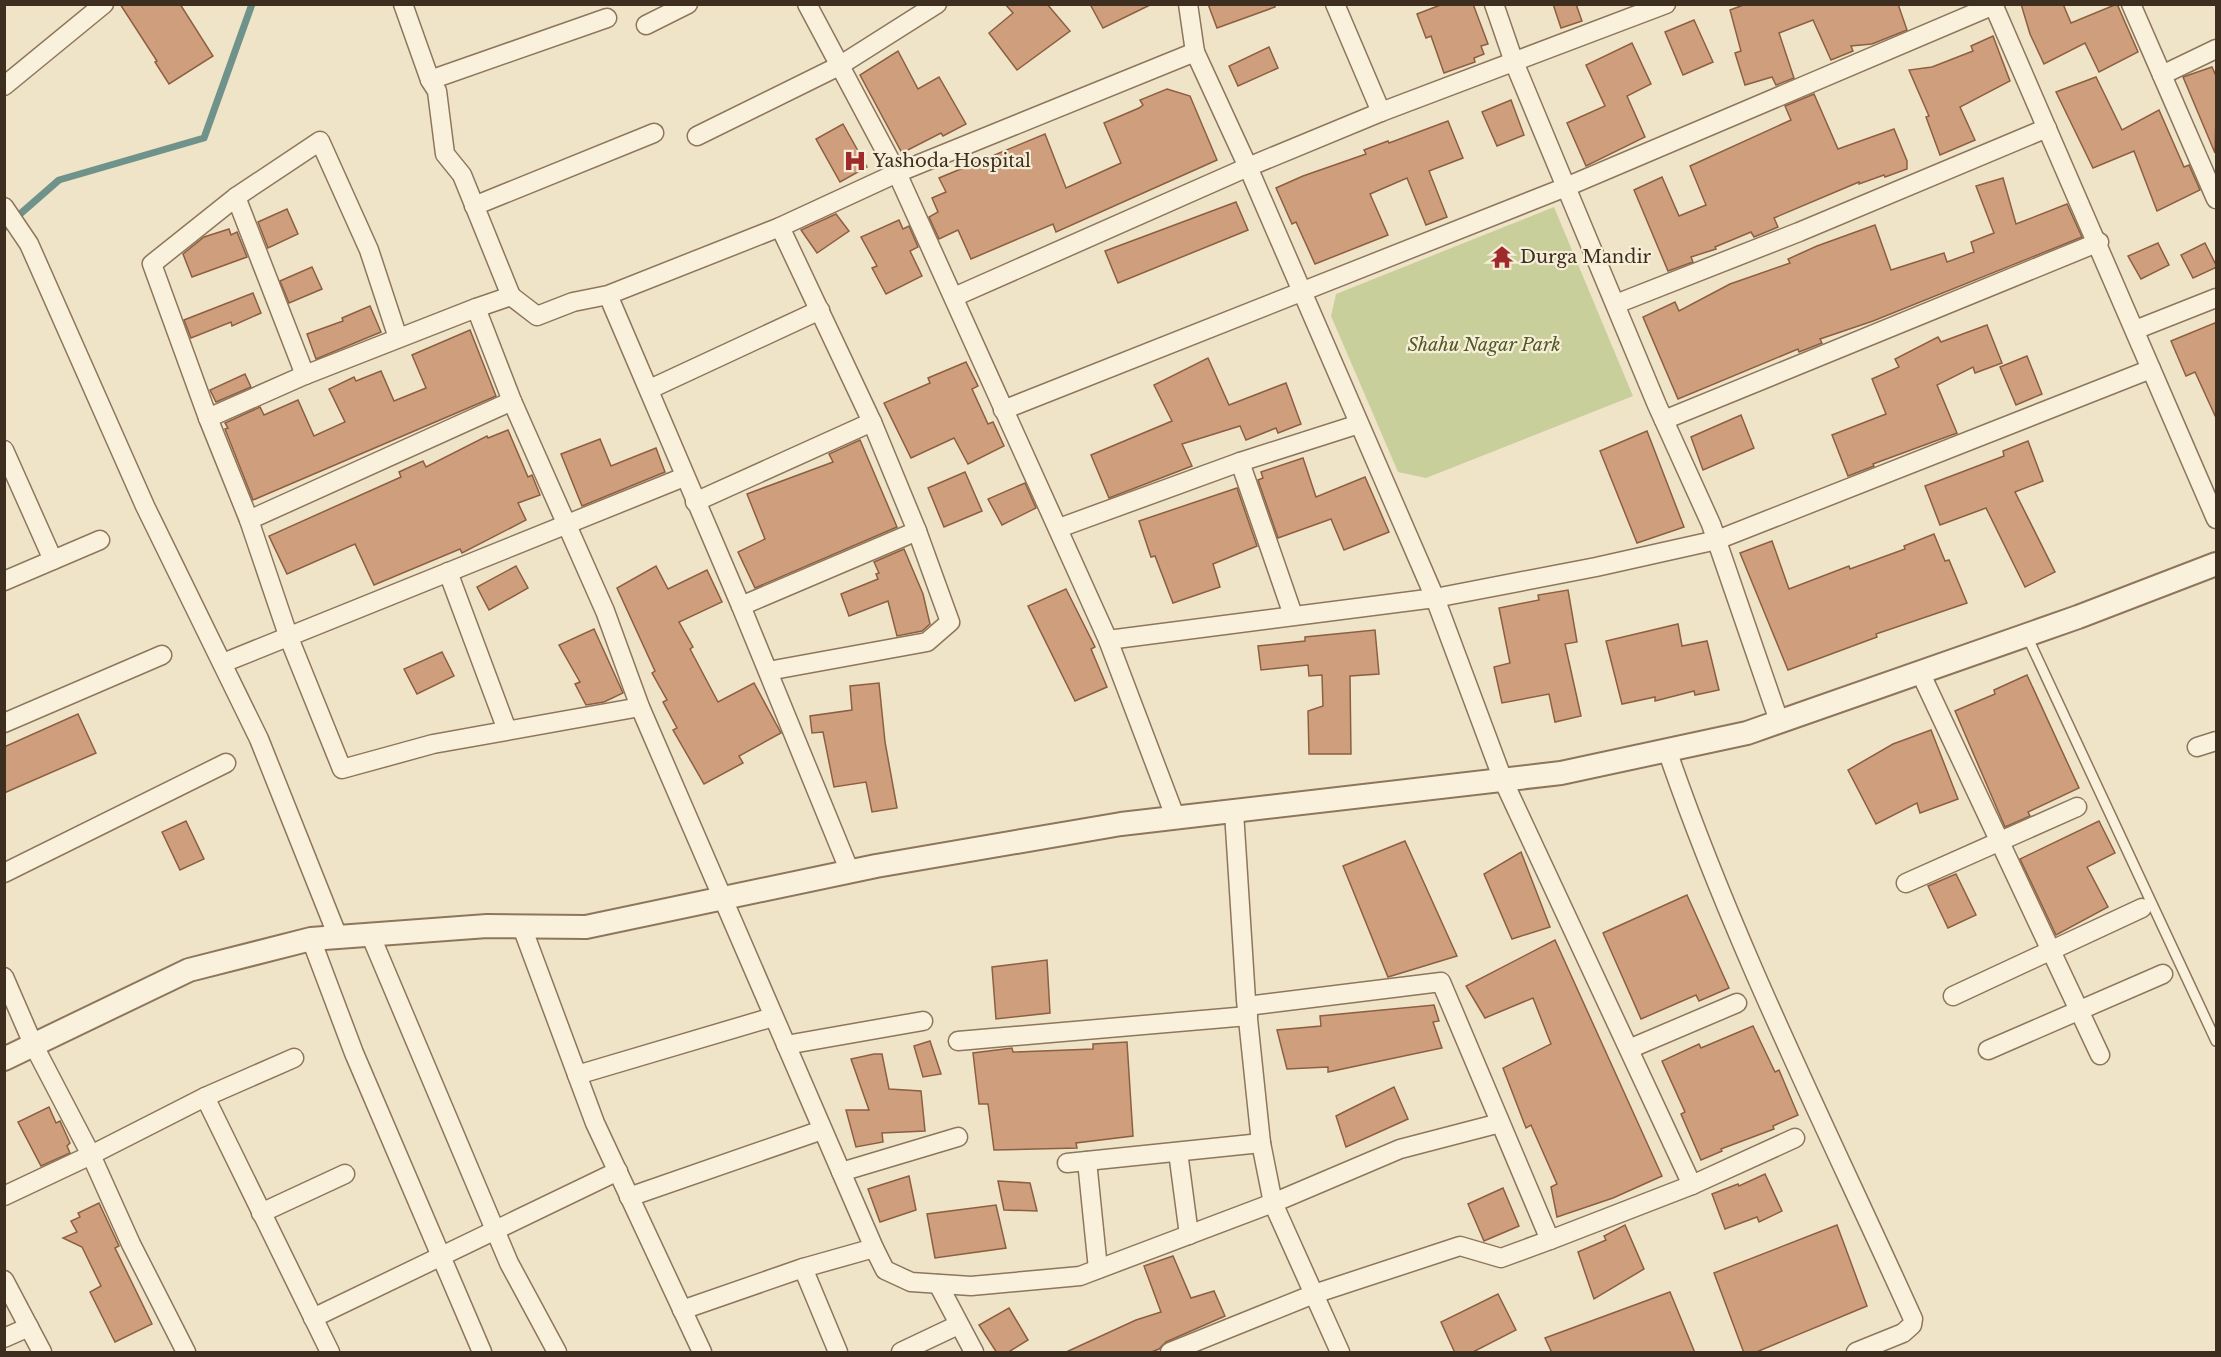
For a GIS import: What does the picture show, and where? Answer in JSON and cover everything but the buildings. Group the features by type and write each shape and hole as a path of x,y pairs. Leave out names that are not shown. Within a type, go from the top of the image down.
{"street":[{"path":"4,86 104,4"},
{"path":"403,4 430,80 437,91 445,154 462,175 511,296 537,316 573,302 608,295 780,227 897,173 1195,52"},
{"path":"807,4 897,173 1003,410 1059,528 1108,640 1176,819"},
{"path":"697,136 839,66 937,4"},
{"path":"1188,4 1195,52 1248,167 1435,598 1503,780 1692,1185"},
{"path":"1335,4 1381,112"},
{"path":"1494,4 1514,62 1566,187 1717,540 1779,721"},
{"path":"954,297 1248,167 1381,112 1666,4"},
{"path":"2131,4 2162,75 2213,178 2217,199"},
{"path":"1003,410 1566,187 1994,5 2099,242 2151,369 2217,519"},
{"path":"646,25 682,6"},
{"path":"430,80 607,18"},
{"path":"2162,75 2217,49"},
{"path":"1616,304 1799,232 2047,128"},
{"path":"474,206 654,133"},
{"path":"398,338 369,250 320,141 236,197 152,264 208,418 249,520 289,638 342,769 433,744 640,707"},
{"path":"236,197 305,375"},
{"path":"7,210 28,244 145,506 259,739 338,937"},
{"path":"768,671 927,642 950,622 917,531 872,422 780,227"},
{"path":"1664,420 2099,242"},
{"path":"608,295 650,388 684,477 741,606 850,872"},
{"path":"208,418 305,375 511,296"},
{"path":"2135,330 2217,298"},
{"path":"476,308 512,401 605,611 640,707 822,1130 885,1270 896,1278 911,1282 971,1286 1080,1276 1274,1203 1400,1149 1500,1123"},
{"path":"650,388 820,310"},
{"path":"1108,640 1435,598 1596,567 1717,540 2151,369"},
{"path":"249,520 512,401"},
{"path":"695,502 872,422"},
{"path":"1059,528 1240,462 1359,424"},
{"path":"4,450 53,560"},
{"path":"1240,462 1293,615"},
{"path":"223,663 684,477"},
{"path":"741,606 917,531"},
{"path":"4,581 100,540"},
{"path":"4,1059 189,970 311,939 522,927 586,927 850,872 1121,824 1561,773 1747,733 2217,564"},
{"path":"448,572 507,730"},
{"path":"4,723 162,656"},
{"path":"1920,672 2100,1055"},
{"path":"2197,747 2217,741"},
{"path":"1666,750 1684,800 1759,982 1913,1319 1912,1325 1903,1333 1856,1353"},
{"path":"4,873 226,763"},
{"path":"1906,883 2077,807"},
{"path":"1234,812 1248,1011 1261,1143 1274,1203 1340,1353"},
{"path":"1953,996 2142,908"},
{"path":"522,927 577,1075 629,1197 702,1353"},
{"path":"370,934 509,1263 557,1353"},
{"path":"311,939 354,1053 483,1353"},
{"path":"1988,1050 2163,974"},
{"path":"4,977 33,1044 91,1155 131,1244 186,1353"},
{"path":"958,1041 1248,1011 1441,982 1550,1240"},
{"path":"1629,1049 1737,1004"},
{"path":"577,1075 773,1017"},
{"path":"786,1045 923,1021"},
{"path":"4,1196 205,1097 294,1058"},
{"path":"205,1097 330,1353"},
{"path":"629,1197 822,1130"},
{"path":"841,1172 958,1137"},
{"path":"1170,1353 1314,1294 1460,1246 1501,1258 1510,1257 1692,1185 1795,1138"},
{"path":"1067,1164 1261,1143"},
{"path":"1178,1152 1190,1234"},
{"path":"1087,1161 1098,1269"},
{"path":"313,1318 618,1171"},
{"path":"261,1213 345,1174"},
{"path":"682,1310 803,1268 874,1248"},
{"path":"803,1268 838,1353"},
{"path":"4,1280 42,1353"},
{"path":"938,1284 975,1353"},
{"path":"901,1353 958,1325"},
{"path":"4,1338 29,1327"}],"lane":[{"path":"2026,634 2217,1041"}],"green space":[{"name":"Shahu Nagar Park","path":"1554,207 1633,396 1426,478 1398,472 1331,316 1336,294"}],"waterway":[{"path":"4,228 59,180 204,138 252,4"}],"place":[{"name":"Yashoda Hospital","path":"855,161"},
{"name":"Durga Mandir","path":"1502,257"}]}
